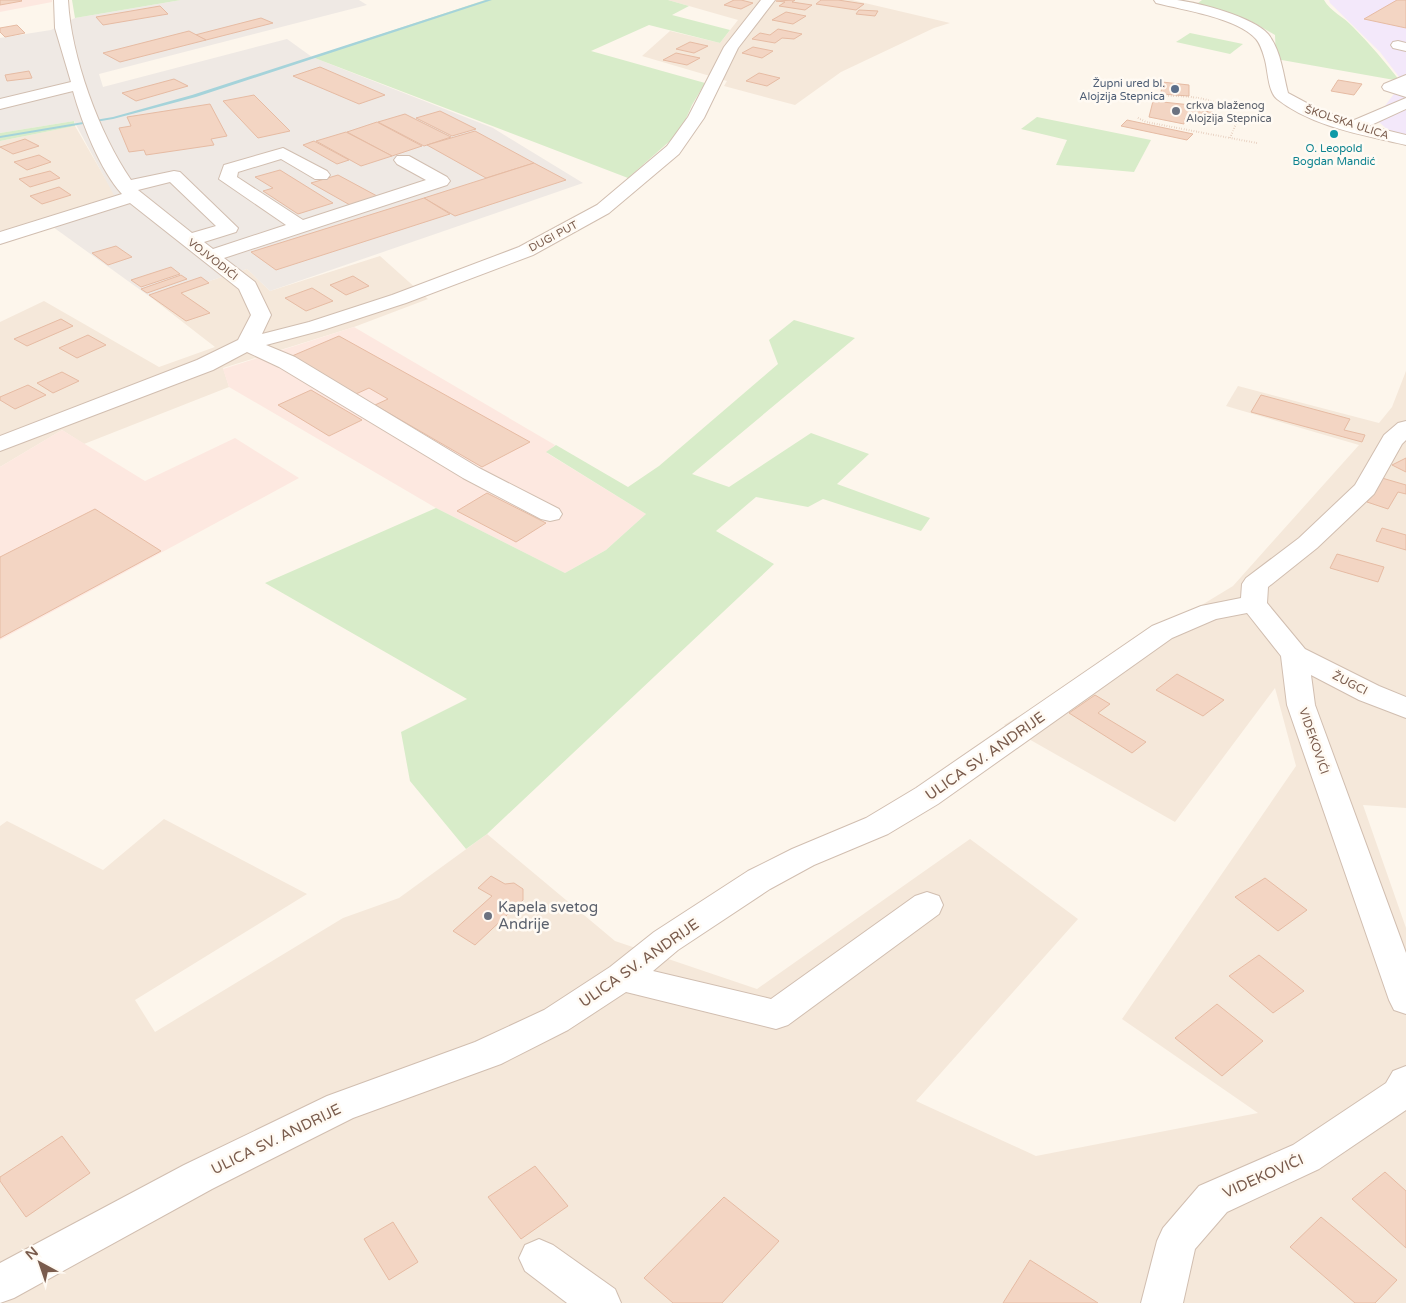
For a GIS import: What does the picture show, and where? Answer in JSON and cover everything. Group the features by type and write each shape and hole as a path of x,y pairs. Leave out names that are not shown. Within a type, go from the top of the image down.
{"street":[{"name":"VOJVODIĆI","path":"61,0 62,28 91,122 129,192 248,286 261,315 246,344"},
{"name":"DUGI PUT","path":"246,344 316,326 399,299 517,255 603,209 673,150 696,118 731,47 768,0"},
{"name":"ŠKOLSKA ULICA","path":"1161,0 1201,10 1250,28 1262,36 1274,65 1282,95 1296,106 1354,126 1406,140"},
{"path":"1406,80 1390,87 1406,92"},
{"path":"0,104 79,85"},
{"path":"1354,126 1406,103"},
{"path":"302,226 228,179 230,168 283,153 321,175"},
{"path":"210,256 441,181 403,160"},
{"path":"0,238 174,176 229,228 190,240"},
{"path":"0,444 205,364 246,344 287,362 471,473 550,514"},
{"path":"1295,655 1254,604 1255,584 1308,543 1366,488 1392,440 1406,428"},
{"name":"ULICA SV. ANDRIJE","path":"0,1284 198,1177 340,1107 488,1053 556,1020 622,977 666,941 759,880 803,857 877,826 926,796 1162,632 1210,612 1254,604"},
{"name":"ŽUGCI","path":"1295,655 1369,693 1406,708"},
{"name":"VIDEKOVIĆI","path":"1295,655 1301,705 1406,1000"},
{"path":"622,977 776,1015 927,905"},
{"name":"VIDEKOVIĆI","path":"1162,1303 1176,1241 1213,1199 1306,1157 1376,1112 1399,1094 1406,1082"},
{"path":"539,1258 600,1303"}],"path":[{"path":"1151,94 1215,101 1234,112 1238,119"},
{"path":"1138,118 1146,122 1256,144"},
{"path":"1238,119 1270,119"},
{"path":"1230,138 1238,119"}],"shaded area":[{"path":"0,0 52,0 52,2 0,12"},
{"path":"181,0 359,0 367,5 99,74 103,87 287,39 312,57 493,128 583,183 270,291 247,269 153,299 53,227 0,245 0,230 6,233 115,197 74,121 0,133 0,38 51,30 75,18"},
{"path":"668,0 852,0 950,23 934,28 841,72 795,105 724,86 727,81 642,56 670,31 720,43 738,20"},
{"path":"1329,0 1406,0 1406,136 1392,133 1375,119 1403,82 1380,52"},
{"path":"75,126 116,197 6,233 0,230 0,141"},
{"path":"380,256 428,299 354,327 223,368 229,387 84,444 62,430 0,467 0,322 44,301 159,367 215,347 153,299 247,269 270,291"},
{"path":"354,327 555,445 547,453 646,514 606,550 565,573 436,508 229,387 223,369"},
{"path":"1406,371 1406,808 1363,805 1406,928 1406,1303 0,1303 0,826 7,821 103,870 164,819 307,894 135,1000 155,1032 343,918 399,898 487,834 615,941 757,989 970,839 1078,919 916,1101 1036,1156 1258,1113 1122,1019 1296,766 1275,688 1175,822 1004,725 1233,586 1359,445 1226,406 1238,386 1379,423 1392,407"},
{"path":"62,430 145,481 235,438 299,478 0,640 0,467"}],"green space":[{"path":"72,0 181,0 75,18"},
{"path":"485,0 668,0 689,6 672,15 730,30 720,43 649,25 591,51 705,83 692,105 680,132 628,178 312,57"},
{"path":"1202,0 1324,0 1365,40 1400,81 1276,59 1275,35 1251,21 1218,12 1198,3"},
{"path":"1190,33 1243,44 1230,54 1176,42"},
{"path":"1037,117 1151,140 1134,172 1056,165 1067,140 1021,129"},
{"path":"74,121 75,126 0,141 0,133"},
{"path":"794,320 855,338 692,474 729,487 811,433 869,454 837,484 930,518 921,531 823,499 808,507 756,497 716,531 774,564 487,834 466,849 410,781 401,732 467,699 265,583 436,508 565,573 606,550 646,514 546,452 556,445 628,487 659,466 778,364 769,340"}],"building":[{"path":"0,0 21,0 22,1 0,5"},
{"path":"734,0 753,3 741,9 724,5"},
{"path":"795,0 792,2 812,5 805,10 779,6 785,2 776,1"},
{"path":"821,0 838,0 864,4 856,10 816,4"},
{"path":"1397,0 1406,0 1406,28 1364,19"},
{"path":"160,6 168,14 103,25 96,17"},
{"path":"859,10 878,11 875,16 856,14"},
{"path":"786,12 806,16 793,24 772,20"},
{"path":"261,18 273,23 206,40 195,35"},
{"path":"17,25 25,33 5,37 0,32 0,28"},
{"path":"778,29 802,34 794,39 782,38 775,43 752,39 760,33 770,35"},
{"path":"189,31 206,40 120,62 103,53"},
{"path":"690,42 708,46 694,53 676,49"},
{"path":"753,47 773,51 762,58 742,53"},
{"path":"676,53 700,58 687,65 663,60"},
{"path":"320,67 385,95 359,104 293,76"},
{"path":"29,71 32,78 7,81 5,75"},
{"path":"759,73 780,78 767,86 746,81"},
{"path":"174,79 188,86 136,101 122,93"},
{"path":"1338,80 1362,84 1354,95 1331,91"},
{"name":"Župni ured bl. Alojzija Stepnica","path":"1162,82 1189,85 1189,96 1161,94"},
{"path":"254,95 290,131 258,138 223,101"},
{"name":"crkva blaženog Alojzija Stepnica","path":"1153,101 1191,105 1190,110 1213,112 1211,121 1185,118 1184,124 1149,117"},
{"path":"210,104 227,136 211,139 214,145 146,155 144,150 129,152 119,128 131,126 127,117"},
{"path":"440,111 476,129 452,136 416,118"},
{"path":"405,114 451,137 424,146 378,122"},
{"path":"1127,120 1193,134 1187,140 1121,126"},
{"path":"377,122 422,146 392,156 347,132"},
{"path":"475,131 534,163 486,178 427,145"},
{"path":"346,132 392,156 361,166 316,141"},
{"path":"25,139 39,146 13,154 0,147"},
{"path":"314,141 349,160 337,164 303,145"},
{"path":"39,155 51,162 27,170 14,162"},
{"path":"534,163 566,180 455,216 424,198"},
{"path":"280,170 333,203 298,214 263,191 273,188 255,177"},
{"path":"50,171 60,178 30,187 19,179"},
{"path":"338,175 377,196 350,205 311,183"},
{"path":"59,187 71,195 42,204 30,196"},
{"path":"424,198 450,214 276,270 251,252"},
{"path":"116,246 132,257 108,265 92,253"},
{"path":"171,267 180,274 141,287 131,280"},
{"path":"181,275 187,279 147,293 141,289"},
{"path":"353,276 369,286 346,295 330,285"},
{"path":"201,277 209,283 181,293 210,313 186,321 149,295"},
{"path":"312,288 333,301 306,311 285,298"},
{"path":"61,319 73,326 27,346 14,339"},
{"path":"88,335 106,345 77,358 59,348"},
{"path":"339,336 530,442 482,467 375,405 388,399 369,388 356,394 292,356"},
{"path":"62,372 79,381 53,393 37,383"},
{"path":"28,385 46,395 15,409 0,400 0,397"},
{"path":"311,390 362,420 329,436 278,405"},
{"path":"1261,395 1350,419 1344,430 1365,435 1362,442 1251,412"},
{"path":"1406,458 1406,472 1392,465"},
{"path":"1382,478 1406,485 1406,494 1398,492 1388,509 1367,502"},
{"path":"487,493 546,523 516,542 457,511"},
{"path":"95,509 161,551 0,638 0,557"},
{"path":"1382,528 1406,535 1406,550 1376,541"},
{"path":"1337,554 1384,567 1378,582 1330,568"},
{"path":"1177,674 1224,700 1203,716 1156,690"},
{"path":"1095,695 1110,704 1098,713 1146,742 1132,753 1069,713"},
{"name":"Kapela svetog Andrije","path":"491,876 505,884 514,883 523,889 523,900 475,945 453,931 492,896 478,888"},
{"path":"1265,878 1307,910 1278,931 1235,897"},
{"path":"1259,955 1304,991 1273,1013 1229,976"},
{"path":"1217,1004 1263,1041 1222,1076 1175,1038"},
{"path":"62,1136 90,1173 26,1217 0,1181 0,1177"},
{"path":"535,1166 568,1206 521,1239 488,1197"},
{"path":"1385,1172 1406,1191 1406,1248 1352,1199"},
{"path":"724,1197 779,1241 722,1303 673,1303 644,1278"},
{"path":"1321,1217 1397,1280 1375,1303 1355,1303 1290,1247"},
{"path":"393,1222 418,1262 389,1280 364,1239"},
{"path":"1030,1260 1098,1303 1003,1303"}],"waterway":[{"path":"0,137 113,118 194,96 490,0"}],"place":[{"name":"Župni ured bl. Alojzija Stepnica","path":"1175,89"},
{"name":"crkva blaženog Alojzija Stepnica","path":"1176,111"},
{"name":"O. Leopold Bogdan Mandić","path":"1334,134"},
{"name":"Kapela svetog Andrije","path":"488,916"}]}
